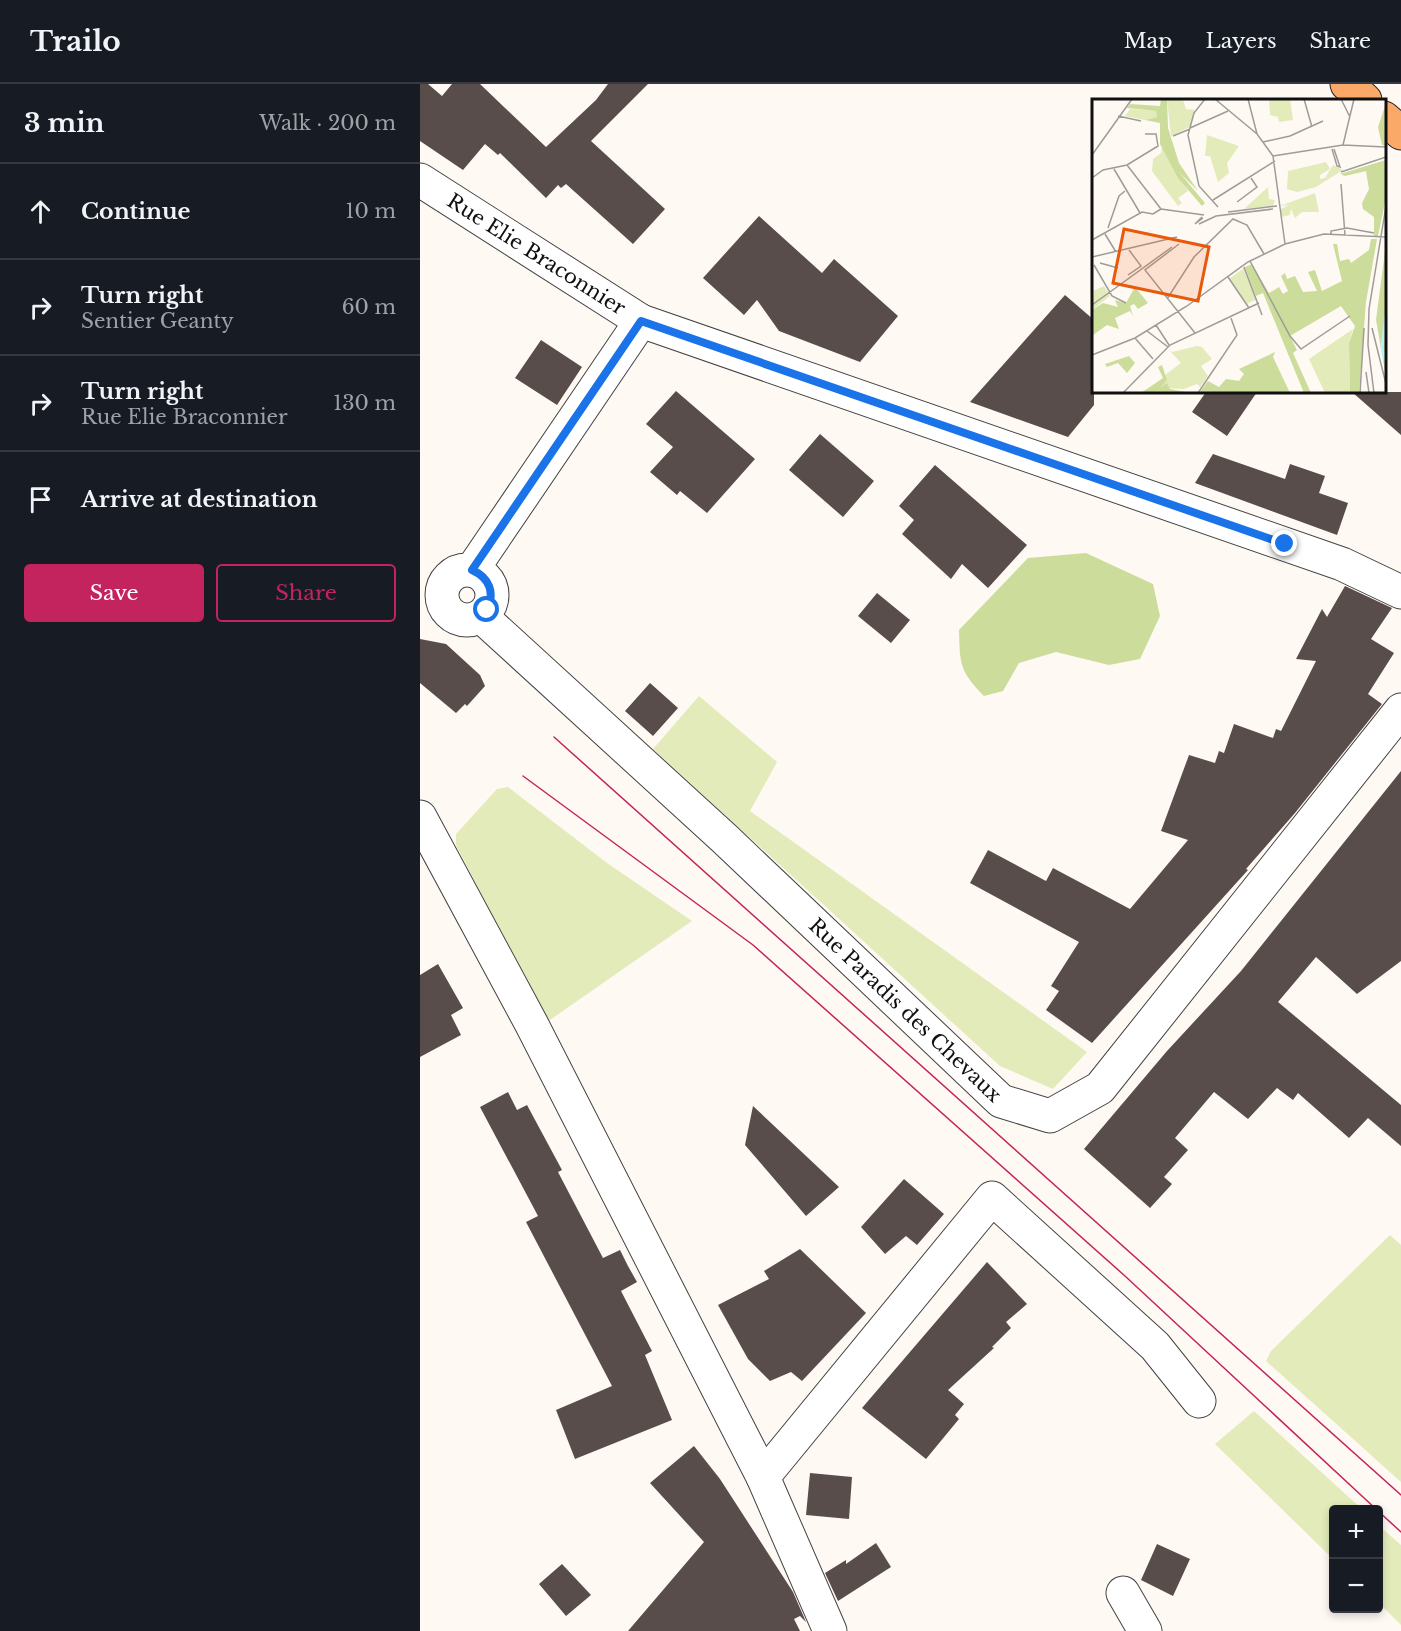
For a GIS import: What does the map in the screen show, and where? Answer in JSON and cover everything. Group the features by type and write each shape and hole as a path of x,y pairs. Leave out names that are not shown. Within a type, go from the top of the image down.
{"main road":[{"path":"1347,84 1364,99"},
{"path":"1386,120 1401,133"}],"street":[{"name":"Rue Elie Braconnier","path":"420,180 641,321 1342,564 1401,592"},
{"path":"440,596 641,321"},
{"path":"486,579 492,594 487,610 481,616 473,619 458,618 440,596 486,579"},
{"name":"Rue Paradis des Chevaux","path":"481,616 725,839 1001,1101 1050,1116 1100,1089 1401,711"},
{"path":"420,817 531,1023 763,1477 830,1631"},
{"path":"763,1477 992,1198 1155,1346 1198,1401"},
{"path":"1123,1593 1145,1631"}],"green space":[{"path":"1086,553 1153,584 1160,616 1140,659 1109,665 1056,652 1019,663 1003,691 984,696 970,680 962,666 959,630 1028,558"},
{"path":"699,696 777,762 750,811 1087,1052 1053,1089 1000,1066 653,749"},
{"path":"508,787 607,863 692,921 547,1022 456,845 456,834 497,789"},
{"path":"1390,1235 1401,1245 1401,1482 1266,1361 1271,1351"},
{"path":"1254,1411 1358,1505 1329,1505 1329,1555 1215,1444"},
{"path":"1383,1529 1401,1545 1401,1625 1383,1607"}],"building":[{"path":"420,84 428,84 442,96 452,84 480,84 546,147 596,100 608,84 648,84 591,141 665,209 633,244 566,184 561,188 558,185 546,198 500,153 498,155 485,144 463,170 420,141"},
{"path":"759,216 822,273 834,259 898,316 860,362 779,331 757,300 744,315 703,278"},
{"path":"1065,295 1092,318 1094,405 1068,437 970,402"},
{"path":"541,340 582,367 557,405 515,378"},
{"path":"676,391 755,459 707,513 680,491 677,495 650,472 673,447 646,424"},
{"path":"1401,392 1401,435 1353,393"},
{"path":"1205,393 1256,393 1227,436 1192,412"},
{"path":"820,434 874,481 843,517 789,470"},
{"path":"1213,454 1285,479 1290,464 1325,476 1319,493 1348,503 1337,535 1195,483"},
{"path":"935,465 1027,545 988,588 962,564 951,579 902,534 914,520 899,506"},
{"path":"1345,586 1392,608 1371,639 1394,653 1368,694 1382,704 1295,813 1246,869 1248,870 1092,1043 1046,1010 1059,991 1051,986 1079,942 970,883 988,850 1046,881 1053,868 1130,909 1188,840 1161,831 1189,755 1215,763 1219,751 1224,753 1234,724 1273,738 1276,729 1281,731 1316,661 1296,659 1322,609 1327,617"},
{"path":"877,593 910,620 891,643 858,616"},
{"path":"420,639 446,644 480,675 485,686 467,706 465,704 456,713 420,683"},
{"path":"650,683 678,708 653,736 625,711"},
{"path":"1401,771 1401,961 1357,994 1316,957 1278,1002 1401,1105 1401,1146 1368,1118 1349,1138 1298,1093 1293,1100 1277,1088 1248,1119 1214,1092 1175,1138 1188,1150 1164,1177 1172,1184 1150,1208 1084,1149 1167,1051 1241,971"},
{"path":"438,964 463,1008 451,1015 461,1035 420,1057 420,975"},
{"path":"508,1092 517,1110 527,1105 562,1170 558,1172 603,1258 620,1250 637,1282 621,1291 652,1351 645,1355 672,1420 575,1459 556,1410 612,1386 526,1222 538,1216 480,1107"},
{"path":"753,1106 839,1187 806,1216 745,1145"},
{"path":"904,1179 944,1214 917,1245 906,1236 885,1254 861,1227"},
{"path":"800,1249 866,1313 802,1381 791,1372 770,1381 748,1359 718,1305 769,1279 764,1271"},
{"path":"987,1262 1027,1304 1006,1322 1011,1328 992,1347 994,1348 948,1390 964,1404 955,1415 959,1419 926,1459 862,1408"},
{"path":"694,1446 720,1479 793,1592 806,1622 800,1616 794,1619 800,1631 628,1631 704,1542 650,1483"},
{"path":"810,1473 852,1477 849,1519 806,1515"},
{"path":"876,1543 891,1567 838,1601 825,1573 846,1560 846,1564"},
{"path":"1157,1544 1190,1559 1173,1596 1141,1580"},
{"path":"562,1564 591,1595 566,1616 539,1584"}],"tram line":[{"path":"554,737 1401,1495"},
{"path":"523,776 753,945 1125,1276 1372,1505"},
{"path":"1383,1516 1401,1532"}],"route":[{"path":"487,610 492,594 490,586 486,579 472,570 641,321 1285,544"}]}
